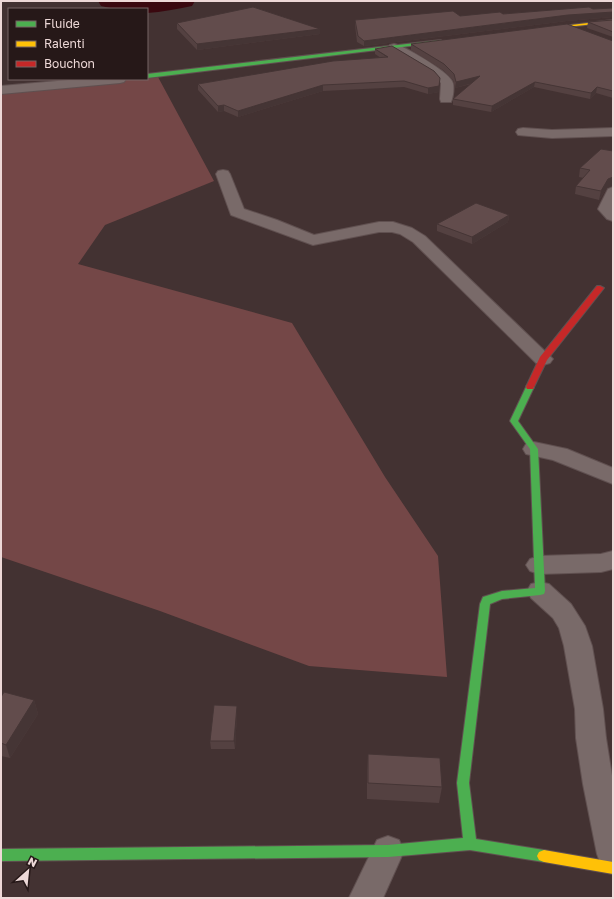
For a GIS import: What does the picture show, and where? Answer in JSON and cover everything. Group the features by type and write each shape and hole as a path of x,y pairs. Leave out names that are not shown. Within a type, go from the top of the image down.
{"street":[{"path":"528,30 613,21"},
{"path":"567,25 593,35"},
{"path":"148,76 394,48 449,40"},
{"path":"394,48 438,73 447,82 446,99"},
{"path":"1,90 109,80"},
{"path":"524,132 552,134 613,132"},
{"path":"223,174 237,212 313,240 379,227 393,227 406,231 419,239 543,359"},
{"path":"613,192 606,209 613,216"},
{"path":"600,288 543,359 514,421 534,449 539,578 572,626 574,632 589,709 591,738 598,784 613,854"},
{"path":"534,449 559,454 613,477"},
{"path":"470,844 463,783 480,638 483,626 484,606 487,600 502,595 539,578 613,560"},
{"path":"1,855 388,851 470,844 613,868"},
{"path":"367,898 388,851"}],"shaded area":[{"path":"158,77 214,181 105,225 78,264 292,323 385,477 438,556 447,677 309,666 160,611 1,557 1,92 127,80 148,80 148,78"}],"building":[{"path":"253,7 320,29 197,44 177,23"},
{"path":"589,7 593,9 613,8 613,12 568,15 364,41 358,36 355,20 453,11 460,16 500,12 503,14"},
{"path":"613,20 613,32 588,22"},
{"path":"567,24 613,41 613,91 597,87 591,93 535,82 492,106 453,99 480,76 456,82 454,74 444,64 411,44"},
{"path":"392,46 434,71 440,78 439,86 428,88 404,81 323,85 238,111 224,105 218,106 198,84 333,61 388,57 375,49"},
{"path":"601,149 613,151 613,177 608,179 601,191 576,186 590,170 580,168"},
{"path":"476,203 509,215 472,237 437,224"},
{"path":"4,692 34,700 6,745 1,743 1,697"},
{"path":"214,705 237,706 234,741 210,741"},
{"path":"368,754 440,758 442,787 368,783"}],"waterway":[{"path":"109,1 137,6 156,6 184,1"}],"traffic: fast":[{"path":"148,76 441,41"},
{"path":"470,844 463,783 485,604 487,600 502,595 540,591 534,449 514,421 530,387"},
{"path":"1,855 388,851 470,844 544,856"}],"traffic: slow":[{"path":"539,29 613,21"},
{"path":"544,856 613,868"}],"traffic: jam":[{"path":"530,387 543,359 600,288"}]}
